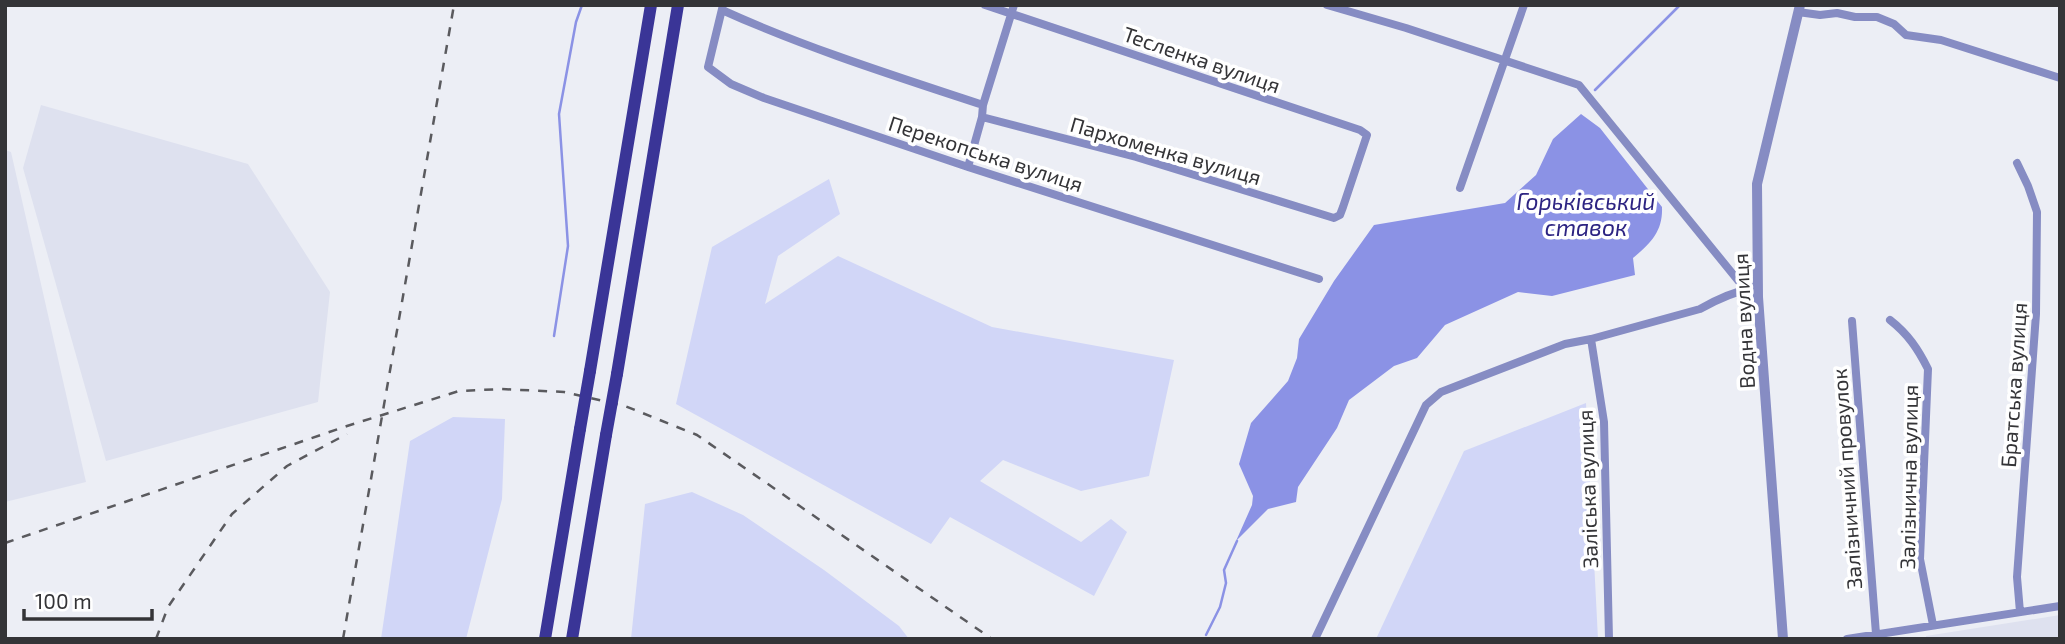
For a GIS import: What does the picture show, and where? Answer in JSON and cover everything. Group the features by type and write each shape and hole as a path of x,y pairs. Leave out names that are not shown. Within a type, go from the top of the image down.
{"main road":[{"path":"545,639 651,5"},
{"path":"572,639 678,5"}],"street":[{"name":"Тесленка вулиця","path":"985,5 1013,9 1360,130 1367,135 1339,215"},
{"path":"1327,5 1579,85 1745,289"},
{"path":"1460,188 1524,5"},
{"path":"722,8 747,22 877,70 983,105"},
{"name":"Перекопська вулиця","path":"722,8 708,67 731,83 764,98 968,167 1320,279"},
{"path":"968,167 983,105 1013,9"},
{"path":"1799,9 1820,15 1837,13 1855,17 1877,17 1894,24 1906,35 1941,40 2060,78"},
{"name":"Водна вулиця","path":"1783,639 1758,286 1757,184 1799,9"},
{"name":"Пархоменка вулиця","path":"982,117 1136,157 1321,215 1334,218 1339,215"},
{"name":"Братська вулиця","path":"2017,163 2037,212 2036,314 2017,577 2020,612"},
{"path":"1315,639 1426,405 1441,392 1565,344 1700,309 1716,300 1758,286"},
{"name":"Залізнична вулиця","path":"1890,320 1903,330 1919,349 1927,369 1920,559 1933,625"},
{"name":"Залізничний провулок","path":"1852,321 1876,634"},
{"name":"Заліська вулиця","path":"1591,339 1604,422 1609,639"},
{"path":"1847,639 2060,606"}],"shaded area":[{"path":"41,105 248,164 330,292 318,402 106,461 23,168"},
{"path":"5,150 11,152 86,482 5,502"},
{"path":"829,179 840,214 778,256 765,304 838,256 992,327 1174,360 1149,476 1081,491 1003,460 980,481 1081,542 1111,519 1127,532 1094,596 950,517 931,544 676,404 712,247"},
{"path":"1586,403 1598,639 1376,639 1464,451"},
{"path":"453,417 505,419 502,499 466,639 381,639 410,441"},
{"path":"692,492 743,515 824,570 899,626 909,639 631,639 645,504"},
{"path":"2060,615 2060,639 1926,639 1926,636"}],"water":[{"name":"Горьківський ставок","path":"1581,114 1600,128 1662,207 1655,236 1633,258 1635,275 1552,296 1518,292 1445,325 1417,358 1394,366 1349,400 1337,428 1298,487 1296,502 1268,509 1236,541 1252,505 1253,496 1239,464 1251,423 1288,381 1297,358 1299,339 1334,281 1374,225 1505,203 1536,175 1553,139"}],"waterway":[{"path":"554,336 568,246 559,114 576,22 582,5"},
{"path":"1595,90 1680,5"},
{"path":"1206,635 1220,607 1226,583 1224,570 1237,541"}],"railway":[{"path":"343,639 454,5"},
{"path":"5,543 347,426 459,391 502,389 564,392 625,406 697,435 992,639"},
{"path":"156,639 168,607 232,514 287,466 347,434"}]}
